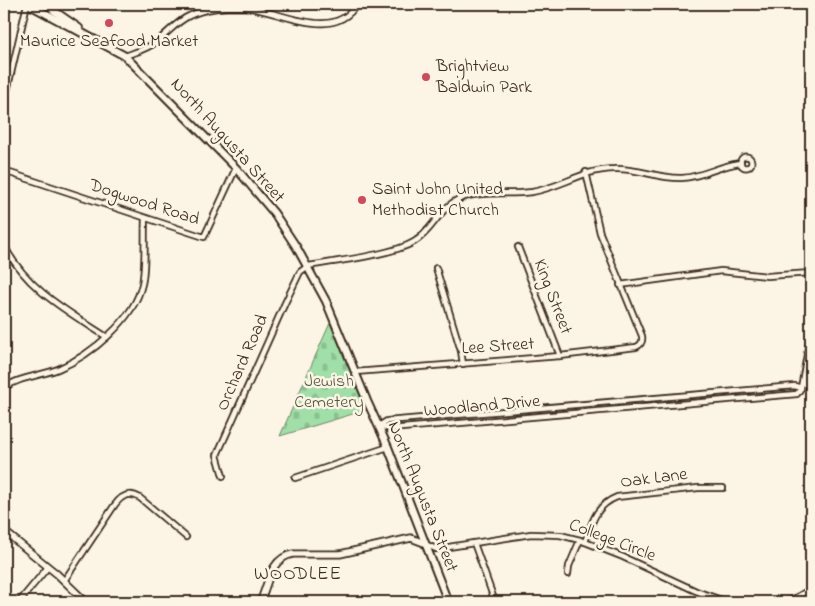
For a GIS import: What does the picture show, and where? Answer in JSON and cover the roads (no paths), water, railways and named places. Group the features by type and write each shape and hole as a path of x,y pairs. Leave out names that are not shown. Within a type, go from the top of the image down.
{"main road":[{"name":"North Augusta Street","path":"27,4 125,56 171,100 265,201 297,248 326,300 388,448 447,600"},
{"path":"50,4 53,10 94,40"}],"street":[{"path":"4,104 27,4"},
{"path":"125,56 155,43 184,18 207,9 248,8 308,22 325,24 336,22 347,16 357,4"},
{"path":"308,266 384,252 410,244 423,235 445,209 466,196 533,192 586,172 622,169 637,170 665,177 682,178 696,176 720,167 741,163"},
{"name":"Dogwood Road","path":"4,171 204,237 236,168"},
{"path":"586,172 598,227 620,285 721,271 767,276 811,273"},
{"path":"4,388 15,382 64,366 89,351 107,337 130,311 142,286 145,218"},
{"path":"4,245 19,269 39,291 107,337"},
{"name":"King Street","path":"518,247 560,356"},
{"name":"Orchard Road","path":"223,476 217,455 285,303 300,272 308,266"},
{"path":"436,268 461,351 463,364"},
{"name":"Lee Street","path":"355,372 560,356 636,347 641,344 642,336 620,285"},
{"path":"801,388 809,354 811,332"},
{"name":"Woodland Drive","path":"795,386 801,388 797,394 390,429 379,426 387,421 537,407 795,386"},
{"path":"295,478 388,448"},
{"name":"Oak Lane","path":"568,574 569,566 597,510 604,503 617,497 698,488 723,488"},
{"path":"64,581 114,506 124,496 136,496 186,537"},
{"path":"4,531 48,567 86,602"},
{"name":"College Circle","path":"424,543 436,549 537,533 560,535 582,541 716,601 727,602"},
{"path":"260,602 273,568 279,559 285,555 340,554 411,538 424,543"},
{"path":"474,543 495,602"},
{"path":"19,602 48,567"},
{"path":"784,602 792,600 811,589"},
{"path":"435,602 447,600"}],"place":[{"name":"Maurice Seafood Market","path":"109,23"},
{"name":"Brightview Baldwin Park","path":"426,77"},
{"name":"Saint John United Methodist Church","path":"362,200"}],"district":[{"name":"WOODLEE","path":"298,574"}],"park label":[{"name":"Jewish Cemetery","path":"329,392"}]}
